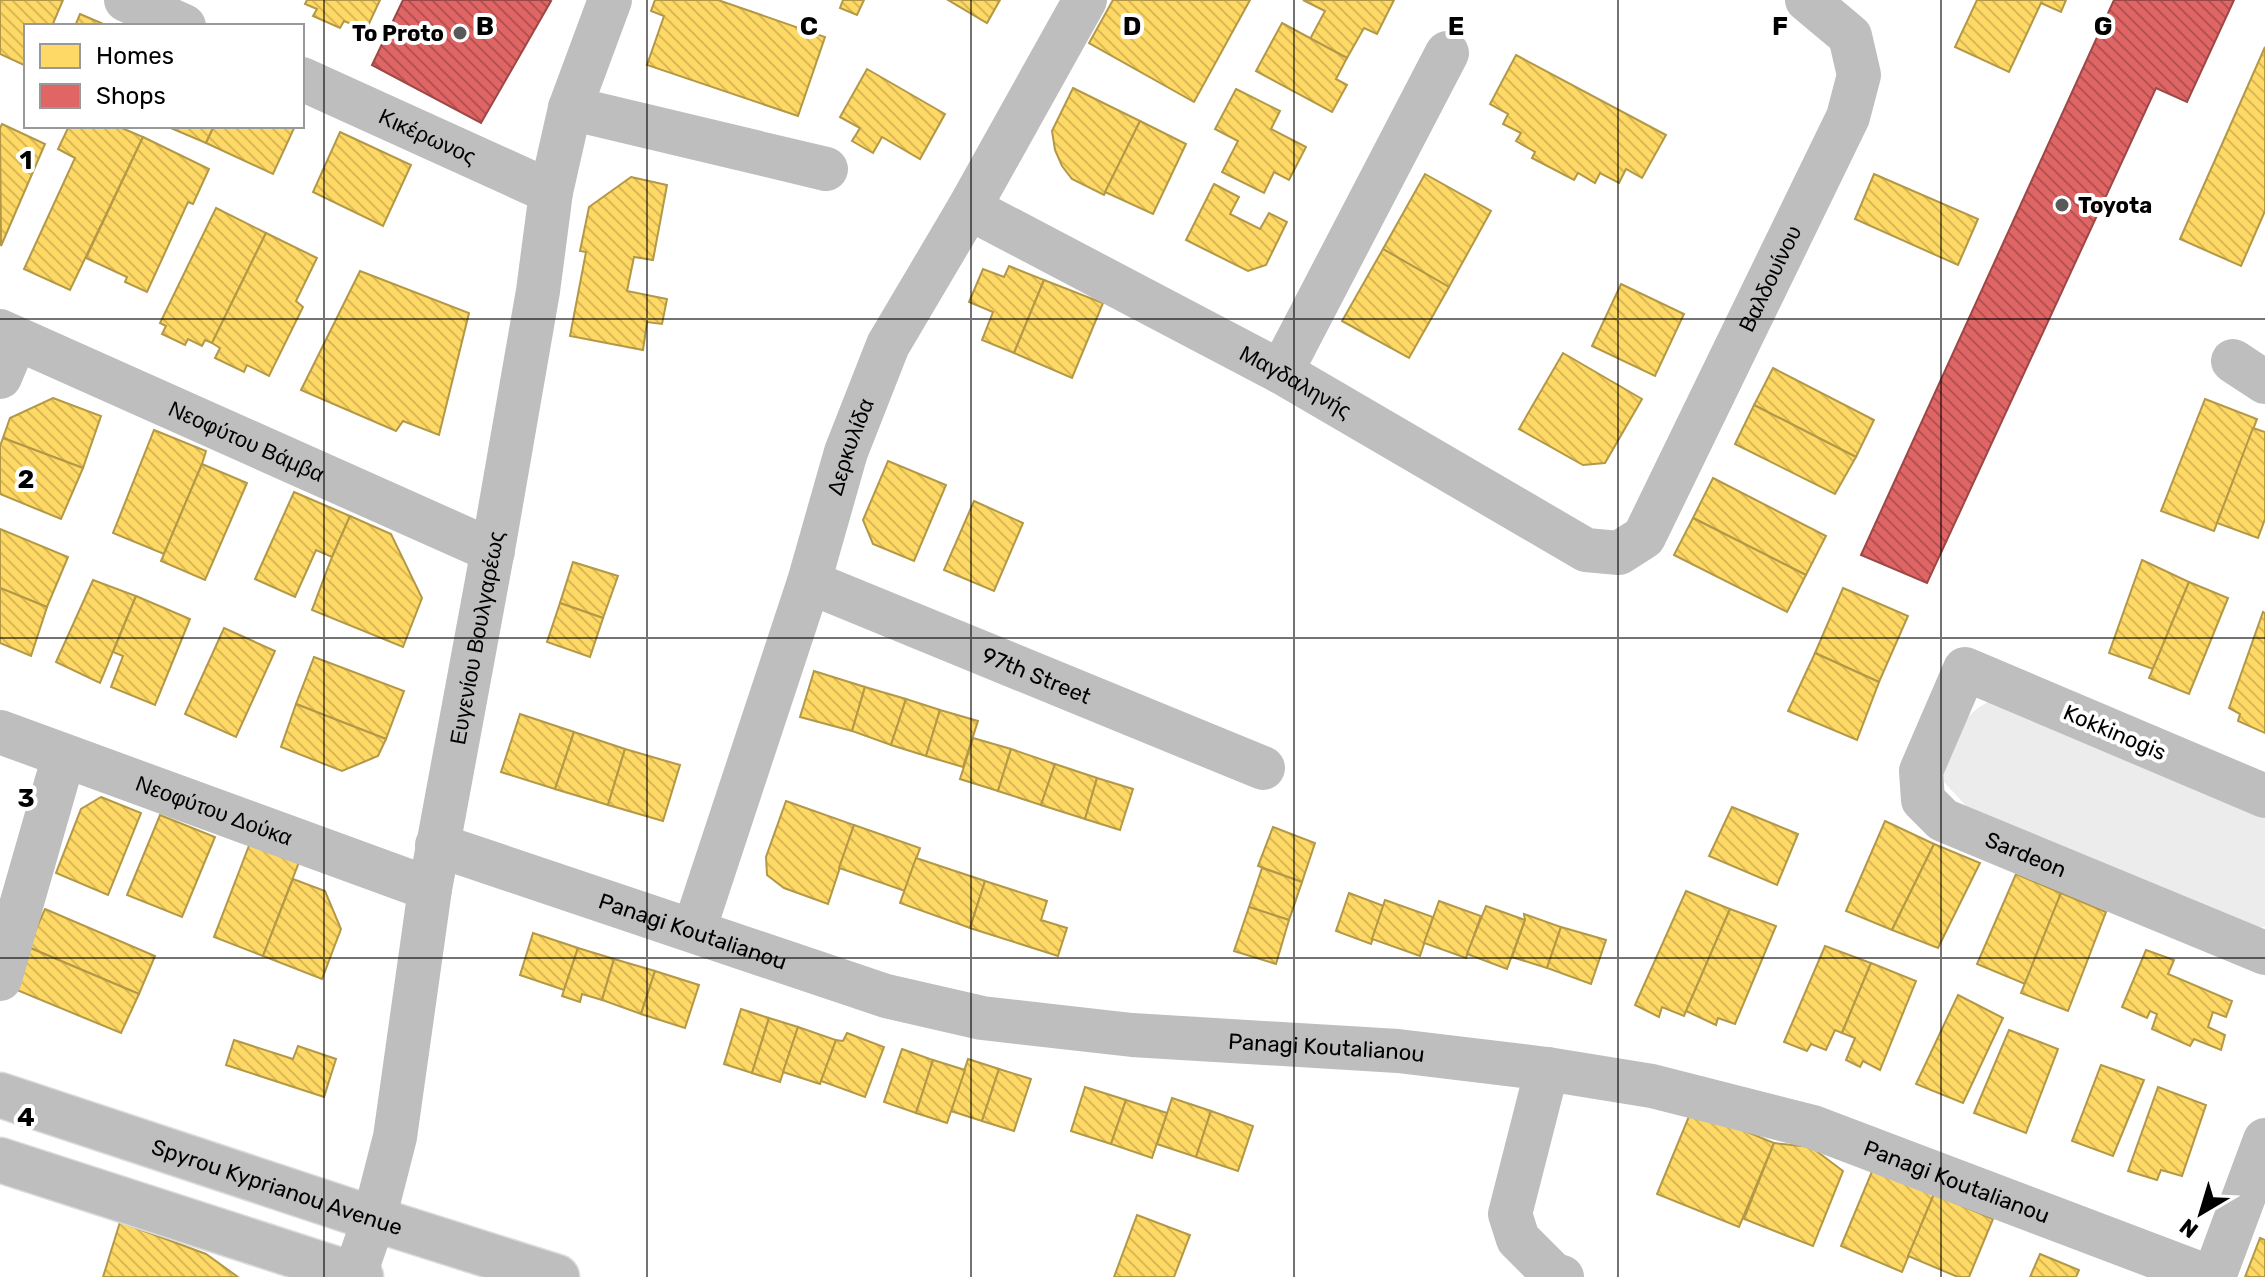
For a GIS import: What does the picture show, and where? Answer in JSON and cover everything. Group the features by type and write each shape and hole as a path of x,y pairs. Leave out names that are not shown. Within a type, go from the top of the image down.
{"street":[{"path":"126,0 180,24"},
{"name":"Ευγενίου Βουλγαρέως","path":"357,1276 395,1137 437,845 493,551 538,291 551,192 570,108 610,0"},
{"name":"Δερκυλίδα","path":"694,930 809,582 846,452 888,345 969,208 1085,0"},
{"name":"Βαλδουίνου","path":"1619,553 1644,537 1848,117 1859,75 1850,36 1807,0"},
{"path":"1281,372 1447,53"},
{"name":"Κικέρωνος","path":"304,80 551,192"},
{"path":"570,108 826,169"},
{"name":"Μαγδαληνής","path":"969,208 1281,372 1586,550 1619,553"},
{"name":"Νεοφύτου Βάμβα","path":"5,349 493,551"},
{"name":"97th Street","path":"809,582 1263,768"},
{"name":"Kokkinogis","path":"1965,669 2265,796"},
{"name":"Sardeon","path":"1965,669 1921,771 1923,800 1943,820 2265,953"},
{"name":"Νεοφύτου Δούκα","path":"0,732 430,889"},
{"path":"0,979 64,756"},
{"name":"Panagi Koutalianou","path":"437,845 886,996 982,1018 1132,1035 1398,1051 1547,1069 1652,1086 1813,1127 2212,1277"},
{"path":"1547,1069 1510,1214 1518,1239 1553,1274 1562,1277"},
{"name":"Spyrou Kyprianou Avenue","path":"0,1095 557,1277"},
{"path":"2212,1277 2265,1140"},
{"path":"0,1160 357,1276"}],"shaded area":[{"path":"1988,702 2007,704 2265,818 2265,927 2255,928 1967,807 1943,781 1943,762 1949,744 1960,727"}],"building: Homes":[{"path":"0,0 63,0 53,24 24,24 24,65 0,54"},
{"path":"307,0 380,0 366,30 344,21 340,28 313,16 317,9 305,4"},
{"path":"655,0 718,0 825,37 798,116 647,65 664,16 651,11"},
{"path":"843,0 864,0 857,15 840,8"},
{"path":"948,0 1000,0 987,23"},
{"path":"1113,0 1250,0 1194,102 1089,43"},
{"path":"1303,0 1394,0 1377,34 1364,28 1347,58 1310,39 1325,11"},
{"path":"1977,0 2066,0 2061,12 2041,3 2009,72 1955,47"},
{"path":"80,14 103,24 76,24"},
{"path":"1282,23 1347,58 1336,79 1347,85 1332,112 1256,71"},
{"path":"2265,47 2265,211 2241,266 2180,239"},
{"path":"1516,55 1666,135 1642,178 1626,169 1619,183 1600,173 1595,183 1578,173 1574,180 1532,158 1535,152 1516,141 1521,133 1503,124 1508,114 1490,104"},
{"path":"867,69 945,114 920,159 882,137 873,153 852,141 860,128 840,117"},
{"path":"1073,88 1140,121 1104,195 1072,179 1055,150 1052,131"},
{"path":"1236,89 1280,111 1271,129 1306,147 1289,180 1274,172 1264,193 1222,172 1238,141 1215,129"},
{"path":"1140,121 1186,144 1153,214 1105,192"},
{"path":"2,124 45,144 1,246 0,128"},
{"path":"68,128 122,128 143,137 70,290 24,269 75,158 58,149"},
{"path":"171,128 213,128 206,143"},
{"path":"213,128 294,128 273,174 206,143"},
{"path":"340,132 411,165 383,226 313,192"},
{"path":"143,137 209,169 193,204 188,202 147,292 125,282 127,277 86,258"},
{"path":"1425,174 1491,211 1449,287 1383,249"},
{"path":"1874,174 1978,219 1958,265 1855,219"},
{"path":"631,177 667,185 653,260 634,257 627,291 667,299 662,324 647,322 643,350 570,336 586,252 580,251 589,207"},
{"path":"1214,184 1239,197 1230,214 1260,229 1269,213 1287,222 1266,265 1248,271 1186,240"},
{"path":"216,208 266,233 212,343 205,340 202,346 188,339 185,345 162,334 166,326 160,323"},
{"path":"266,233 317,258 296,301 303,307 269,376 247,365 244,372 215,358 220,348 212,343"},
{"path":"1383,249 1449,287 1409,358 1342,321"},
{"path":"1009,266 1044,280 1014,353 982,340 993,312 969,302 983,269 1004,277"},
{"path":"360,271 469,313 439,435 403,421 396,431 301,390"},
{"path":"1044,280 1103,303 1072,378 1014,353"},
{"path":"1621,284 1684,314 1655,376 1592,346"},
{"path":"1563,353 1642,399 1605,463 1583,465 1519,429"},
{"path":"1773,368 1874,420 1856,457 1754,405"},
{"path":"53,398 101,416 83,468 3,438 10,418"},
{"path":"2205,399 2257,419 2214,531 2161,511"},
{"path":"1754,405 1856,457 1835,494 1735,444"},
{"path":"2253,428 2265,432 2265,519 2258,538 2217,523"},
{"path":"154,430 206,451 164,554 113,533"},
{"path":"3,438 83,468 61,519 0,494 0,446"},
{"path":"888,461 946,485 914,561 873,544 863,520"},
{"path":"202,464 247,483 205,580 161,561"},
{"path":"1713,478 1826,536 1806,575 1693,518"},
{"path":"294,492 350,516 332,557 316,550 295,597 255,579"},
{"path":"974,501 1023,523 994,591 944,570"},
{"path":"350,516 391,534 422,598 403,647 312,610"},
{"path":"1693,518 1806,575 1787,612 1674,555"},
{"path":"0,529 68,557 47,607 0,588"},
{"path":"2142,560 2189,582 2153,669 2109,653"},
{"path":"573,562 618,576 603,618 560,603"},
{"path":"93,580 136,596 100,683 56,662"},
{"path":"2189,582 2228,598 2189,694 2149,678"},
{"path":"0,588 47,607 31,656 0,643"},
{"path":"1843,588 1908,616 1879,682 1815,653"},
{"path":"136,596 190,619 155,705 111,687 123,656 113,652"},
{"path":"560,603 603,618 590,657 547,642"},
{"path":"2263,612 2265,733 2238,721 2240,714 2229,708"},
{"path":"224,628 275,651 236,737 185,714"},
{"path":"1815,653 1879,682 1857,740 1788,711"},
{"path":"314,657 404,691 386,739 296,704"},
{"path":"814,671 865,687 852,731 800,717"},
{"path":"865,687 906,699 891,745 852,731"},
{"path":"906,699 940,710 926,756 891,745"},
{"path":"296,704 386,739 378,756 342,771 281,747"},
{"path":"940,710 978,721 963,767 926,756"},
{"path":"520,714 574,732 555,789 501,772"},
{"path":"574,732 625,749 608,805 555,789"},
{"path":"973,738 1011,749 998,791 960,779"},
{"path":"625,749 680,765 663,821 608,805"},
{"path":"1011,749 1055,764 1041,805 998,791"},
{"path":"1055,764 1097,778 1085,819 1041,805"},
{"path":"1097,778 1133,789 1120,830 1085,819"},
{"path":"101,797 141,813 108,895 56,873 81,809"},
{"path":"786,801 854,825 828,904 784,888 767,875 766,857"},
{"path":"1732,807 1798,834 1777,885 1709,856"},
{"path":"160,815 215,837 182,917 127,895"},
{"path":"1885,821 1934,844 1892,930 1846,911"},
{"path":"854,825 920,848 905,891 839,868"},
{"path":"1273,827 1315,843 1302,882 1258,866"},
{"path":"250,843 299,862 263,956 214,937"},
{"path":"1934,844 1980,863 1938,948 1892,930"},
{"path":"916,858 985,881 970,928 900,903"},
{"path":"1262,868 1302,882 1289,920 1249,907"},
{"path":"2016,874 2061,893 2025,984 1977,964"},
{"path":"293,879 325,891 341,929 322,979 263,956"},
{"path":"985,881 1047,901 1041,920 1067,928 1058,956 970,928"},
{"path":"1686,891 1730,909 1684,1016 1662,1007 1659,1017 1635,1005"},
{"path":"1349,893 1384,906 1371,944 1336,931"},
{"path":"2061,893 2106,912 2068,1011 2021,993"},
{"path":"1385,900 1433,917 1420,956 1372,939"},
{"path":"1439,901 1481,916 1466,958 1424,943"},
{"path":"1486,906 1525,920 1507,969 1467,954"},
{"path":"1249,907 1289,920 1276,964 1234,951"},
{"path":"45,909 155,956 139,994 28,947"},
{"path":"1730,909 1776,926 1735,1024 1718,1018 1716,1025 1686,1011"},
{"path":"1524,914 1561,927 1547,968 1512,957 1525,920"},
{"path":"1561,927 1606,940 1591,984 1547,968"},
{"path":"533,933 578,948 564,990 520,975"},
{"path":"1825,946 1871,963 1842,1033 1835,1030 1826,1050 1811,1044 1807,1051 1784,1042"},
{"path":"28,947 139,994 121,1033 12,988"},
{"path":"578,948 614,959 602,1000 582,994 580,1002 562,996"},
{"path":"2146,950 2174,960 2168,974 2232,1001 2226,1017 2213,1012 2208,1027 2225,1035 2221,1050 2194,1039 2190,1046 2152,1029 2157,1014 2150,1011 2147,1018 2122,1007"},
{"path":"614,959 655,971 641,1014 602,1000"},
{"path":"1871,963 1916,981 1880,1070 1863,1061 1860,1067 1846,1060 1855,1038 1842,1033"},
{"path":"655,971 699,985 685,1028 641,1014"},
{"path":"1958,995 2003,1018 1963,1103 1916,1084"},
{"path":"741,1009 769,1018 752,1073 724,1064"},
{"path":"769,1018 798,1027 780,1082 752,1073"},
{"path":"798,1027 836,1040 820,1084 783,1072"},
{"path":"2009,1030 2058,1049 2026,1133 1974,1113"},
{"path":"847,1033 884,1047 865,1097 821,1081 836,1040 843,1041"},
{"path":"234,1040 293,1059 298,1046 336,1059 324,1097 226,1065"},
{"path":"902,1049 933,1060 916,1113 884,1102"},
{"path":"968,1059 999,1069 982,1121 951,1111"},
{"path":"933,1060 965,1070 947,1123 916,1113"},
{"path":"2101,1065 2144,1080 2113,1156 2072,1141"},
{"path":"999,1069 1031,1079 1014,1131 982,1121"},
{"path":"1085,1087 1126,1100 1111,1144 1071,1131"},
{"path":"2158,1087 2206,1105 2182,1176 2161,1170 2157,1180 2128,1171"},
{"path":"1172,1098 1211,1111 1196,1157 1157,1144"},
{"path":"1126,1100 1167,1113 1152,1158 1111,1144"},
{"path":"1692,1109 1774,1143 1739,1227 1657,1194"},
{"path":"1211,1111 1253,1126 1238,1171 1196,1157"},
{"path":"1774,1143 1811,1147 1843,1171 1813,1246 1744,1219"},
{"path":"1873,1169 1934,1194 1902,1272 1841,1246"},
{"path":"1934,1194 1993,1219 1969,1277 1958,1277 1908,1256"},
{"path":"1137,1215 1190,1235 1174,1277 1114,1277"},
{"path":"120,1222 206,1254 238,1277 103,1277"},
{"path":"2260,1238 2265,1240 2265,1277 2245,1277"},
{"path":"2040,1254 2079,1270 2076,1277 2030,1277"}],"building: Shops":[{"name":"To Proto","path":"403,0 551,1 481,123 372,65"},
{"name":"Toyota","path":"2114,0 2234,0 2187,102 2156,88 1927,583 1861,555"}],"place":[{"name":"To Proto","path":"460,33"},
{"name":"Toyota","path":"2062,205"}]}
